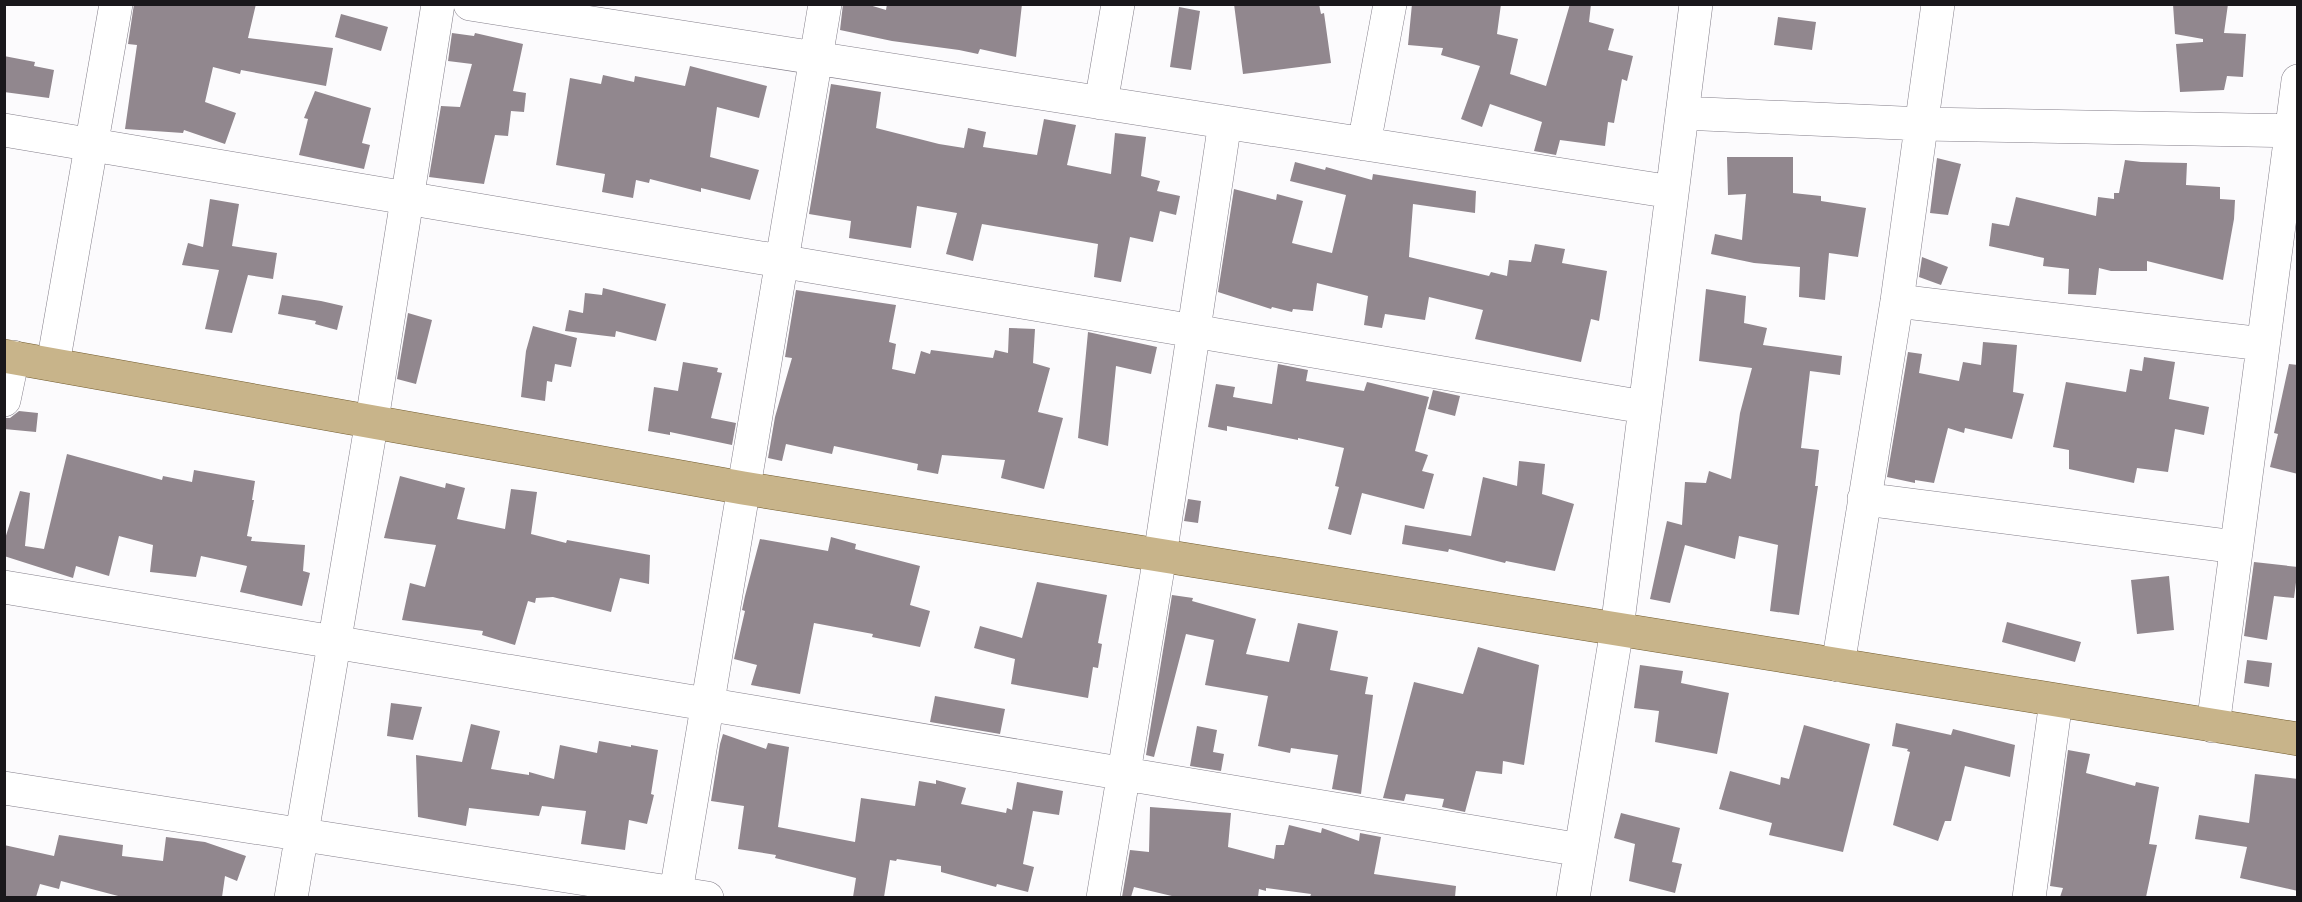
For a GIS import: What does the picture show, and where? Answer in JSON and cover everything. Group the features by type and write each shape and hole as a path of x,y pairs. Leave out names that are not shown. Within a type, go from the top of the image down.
{"main road":[{"path":"9,356 743,488 2298,739"}],"street":[{"path":"53,364 116,4"},
{"path":"291,897 372,420 438,4"},
{"path":"470,4 1672,192"},
{"path":"4,788 686,896 707,704 825,4"},
{"path":"1101,103 1118,4"},
{"path":"1364,144 1390,4"},
{"path":"1573,897 1617,629 1696,4"},
{"path":"1838,665 1897,301 1938,4"},
{"path":"2213,726 2263,344 2283,296 2298,81"},
{"path":"1682,113 1923,124 2294,131"},
{"path":"1103,897 1160,556 1225,122"},
{"path":"4,130 1644,407"},
{"path":"1897,301 2263,344"},
{"path":"4,399 9,356"},
{"path":"1864,499 2236,547"},
{"path":"4,587 1581,850"},
{"path":"2029,897 2056,701"}],"building":[{"path":"134,4 256,4 248,38 333,48 326,86 241,70 240,74 213,67 205,102 236,113 225,144 184,130 183,133 125,129 137,45 128,44"},
{"path":"843,4 866,4 886,10 887,4 1022,4 1016,57 980,49 978,54 892,41 840,30"},
{"path":"1234,4 1319,4 1321,14 1324,13 1331,63 1243,74"},
{"path":"1412,4 1501,4 1497,34 1518,39 1510,74 1546,86 1570,4 1591,4 1589,22 1614,29 1608,50 1633,56 1627,81 1622,79 1614,123 1608,122 1605,146 1560,140 1556,155 1534,151 1542,122 1490,104 1482,127 1461,119 1480,66 1441,55 1443,48 1408,45"},
{"path":"2173,4 2228,4 2224,33 2246,34 2243,77 2227,76 2224,90 2180,92 2176,44 2203,42 2203,39 2175,34"},
{"path":"1179,7 1200,11 1191,70 1170,67"},
{"path":"341,14 388,27 381,51 335,37"},
{"path":"1778,17 1816,22 1812,50 1774,45"},
{"path":"452,33 474,36 475,33 523,44 513,91 526,93 524,112 511,111 508,136 495,135 484,184 429,177 441,106 460,107 472,64 448,61"},
{"path":"4,56 35,62 34,66 54,70 49,98 4,92"},
{"path":"690,66 767,86 759,118 717,107 710,157 759,170 750,200 701,188 701,192 650,179 649,183 636,180 633,198 602,192 605,174 556,165 570,78 601,84 603,75 634,82 635,76 685,86"},
{"path":"831,84 881,92 876,128 939,144 964,148 968,128 986,132 983,147 1037,155 1044,119 1076,125 1067,165 1111,174 1115,133 1146,137 1141,176 1160,181 1157,191 1180,196 1176,215 1160,211 1153,242 1130,237 1121,282 1094,277 1098,244 982,224 973,261 946,254 957,213 917,206 911,248 849,238 851,221 809,214"},
{"path":"315,91 371,108 362,143 370,145 364,169 299,155 308,119 304,118"},
{"path":"1727,157 1793,157 1793,193 1821,196 1821,201 1866,208 1858,257 1829,253 1825,300 1799,297 1800,267 1754,263 1711,254 1715,234 1742,240 1746,194 1728,195"},
{"path":"1937,158 1961,164 1948,215 1930,213"},
{"path":"2125,160 2187,163 2186,185 2220,187 2220,199 2235,200 2234,219 2223,280 2147,261 2147,271 2111,271 2099,268 2096,295 2068,294 2069,269 2043,266 2044,258 1989,246 1992,223 2009,226 2016,197 2096,216 2098,197 2114,199 2114,193 2119,193"},
{"path":"1295,162 1325,170 1326,167 1372,180 1373,174 1476,191 1475,213 1413,204 1409,257 1489,276 1491,272 1507,276 1509,260 1531,262 1535,244 1565,249 1562,263 1607,271 1599,321 1591,319 1581,362 1475,339 1483,310 1429,297 1425,320 1385,314 1382,328 1364,325 1368,296 1317,283 1313,311 1293,309 1292,312 1272,307 1271,309 1218,292 1234,189 1276,200 1277,194 1303,201 1292,243 1332,253 1346,195 1290,181"},
{"path":"210,199 239,204 232,246 277,253 273,279 248,275 232,333 205,329 219,270 182,265 188,243 203,247"},
{"path":"1922,257 1948,267 1941,285 1919,277"},
{"path":"603,288 666,304 656,341 616,331 615,337 565,331 569,310 583,313 585,293 602,295"},
{"path":"1706,289 1746,296 1744,323 1767,328 1763,345 1842,356 1840,375 1810,371 1801,448 1819,450 1815,486 1818,486 1799,615 1770,611 1778,545 1739,536 1735,559 1685,545 1670,603 1650,599 1667,521 1682,525 1685,482 1706,483 1709,471 1731,479 1740,413 1752,368 1699,361"},
{"path":"796,290 896,305 889,342 896,344 892,369 915,374 921,351 930,354 931,350 993,358 995,350 1008,353 1009,328 1035,329 1033,363 1050,368 1038,412 1063,418 1044,489 1001,478 1005,460 942,455 938,474 917,470 918,464 834,446 832,454 786,444 782,461 768,458 775,417 792,358 785,357"},
{"path":"282,295 343,306 337,330 315,324 316,321 278,314"},
{"path":"408,313 432,320 416,384 397,379"},
{"path":"533,326 577,338 571,367 555,364 552,382 547,381 545,401 521,397 526,351"},
{"path":"1088,332 1157,347 1151,374 1116,366 1108,446 1078,438"},
{"path":"1983,342 2017,345 2013,392 2024,394 2012,439 1965,428 1964,433 1948,428 1934,483 1915,480 1915,483 1887,477 1908,352 1922,354 1919,373 1959,381 1963,362 1981,365"},
{"path":"2144,357 2175,362 2169,399 2209,407 2204,435 2175,429 2168,472 2137,468 2134,483 2069,469 2069,450 2053,447 2066,382 2126,392 2130,369 2142,371"},
{"path":"683,362 718,368 717,372 722,373 711,418 736,423 732,445 670,432 670,435 648,431 654,387 678,391"},
{"path":"1278,364 1308,370 1306,381 1364,391 1367,382 1429,397 1415,451 1428,455 1422,471 1434,474 1424,509 1362,493 1351,535 1328,529 1339,487 1335,486 1344,448 1227,426 1227,431 1208,427 1216,384 1235,387 1233,397 1272,404"},
{"path":"2289,364 2298,365 2298,474 2270,467 2278,434 2274,433"},
{"path":"1433,390 1460,396 1455,416 1428,409"},
{"path":"19,411 38,413 36,432 4,429 4,418 10,418"},
{"path":"67,454 162,480 163,476 192,482 194,470 255,481 247,536 252,537 251,541 305,545 303,571 310,573 302,606 240,592 247,566 201,556 196,577 150,572 153,545 119,536 109,576 76,566 73,578 4,556 4,542 20,491 30,493 25,546 44,549"},
{"path":"1519,461 1545,464 1542,494 1574,504 1555,571 1506,561 1505,563 1449,549 1448,552 1402,544 1405,525 1471,536 1483,477 1517,486"},
{"path":"400,476 445,488 446,483 465,488 457,519 505,529 511,489 537,492 531,534 566,543 567,540 650,555 649,584 620,578 611,612 553,597 536,598 535,603 528,601 515,645 482,635 483,631 402,620 410,583 425,587 436,545 384,538"},
{"path":"1188,499 1201,501 1198,523 1184,521"},
{"path":"831,537 856,544 855,549 920,566 910,605 930,611 920,647 872,637 873,634 814,623 800,694 751,685 757,665 734,659 745,611 742,610 745,596 760,539 828,551"},
{"path":"2254,562 2298,567 2294,598 2274,596 2267,640 2244,636"},
{"path":"2169,576 2174,630 2137,634 2131,580"},
{"path":"1037,582 1107,595 1098,643 1102,644 1098,668 1093,667 1088,698 1011,684 1015,659 974,648 980,626 1022,638"},
{"path":"1172,595 1193,598 1192,601 1256,619 1246,654 1289,662 1298,623 1338,631 1330,670 1368,677 1365,694 1373,695 1361,794 1332,789 1338,755 1291,748 1290,753 1258,746 1268,696 1205,685 1214,640 1186,634 1154,757 1146,755"},
{"path":"2007,622 2081,642 2075,662 2002,642"},
{"path":"1478,647 1539,665 1524,765 1503,761 1502,774 1476,771 1465,812 1442,807 1444,799 1406,794 1404,801 1383,798 1414,682 1463,694"},
{"path":"2247,660 2272,663 2269,687 2244,683"},
{"path":"1640,665 1683,671 1681,683 1729,693 1717,754 1655,742 1659,711 1634,708"},
{"path":"935,696 1005,709 1000,734 930,722"},
{"path":"391,703 422,707 413,740 387,736"},
{"path":"1896,723 1951,735 1953,729 2015,745 2010,777 1965,766 1951,821 1945,821 1938,841 1893,825 1910,752 1907,751 1908,749 1892,746"},
{"path":"471,724 500,731 491,769 529,775 529,772 554,779 560,745 597,753 599,741 658,750 651,794 654,795 647,824 629,820 625,850 581,844 586,811 542,806 539,816 469,808 466,826 418,817 416,755 462,762"},
{"path":"1804,725 1870,744 1843,852 1769,835 1772,823 1719,809 1730,771 1780,785 1781,777 1789,779"},
{"path":"1197,726 1217,730 1213,752 1224,754 1221,771 1190,766"},
{"path":"723,734 766,749 768,743 789,747 778,827 855,842 861,798 915,806 919,781 936,784 936,780 966,788 961,804 1006,813 1007,808 1012,810 1017,782 1063,791 1059,815 1033,811 1023,864 1034,867 1028,892 997,884 996,887 941,872 941,866 897,859 896,861 890,860 884,897 853,897 856,878 775,858 776,855 738,849 744,806 711,801"},
{"path":"2068,750 2090,754 2086,773 2135,786 2136,782 2159,787 2149,844 2157,845 2146,897 2060,897 2063,888 2050,886"},
{"path":"2255,774 2298,779 2298,891 2240,878 2247,847 2195,839 2199,815 2249,823"},
{"path":"1150,807 1231,813 1228,847 1274,859 1276,845 1284,845 1289,825 1321,833 1322,828 1359,841 1360,833 1381,837 1374,874 1456,886 1455,897 1310,897 1311,894 1266,888 1266,891 1259,889 1258,897 1176,897 1134,887 1131,897 1122,897 1130,850 1149,852"},
{"path":"1621,813 1680,828 1672,862 1682,864 1675,893 1629,881 1635,844 1614,838"},
{"path":"59,835 123,845 122,856 163,861 166,837 205,842 246,856 237,881 225,876 222,897 122,897 61,881 59,889 40,884 36,897 4,897 4,845 54,856"}]}
